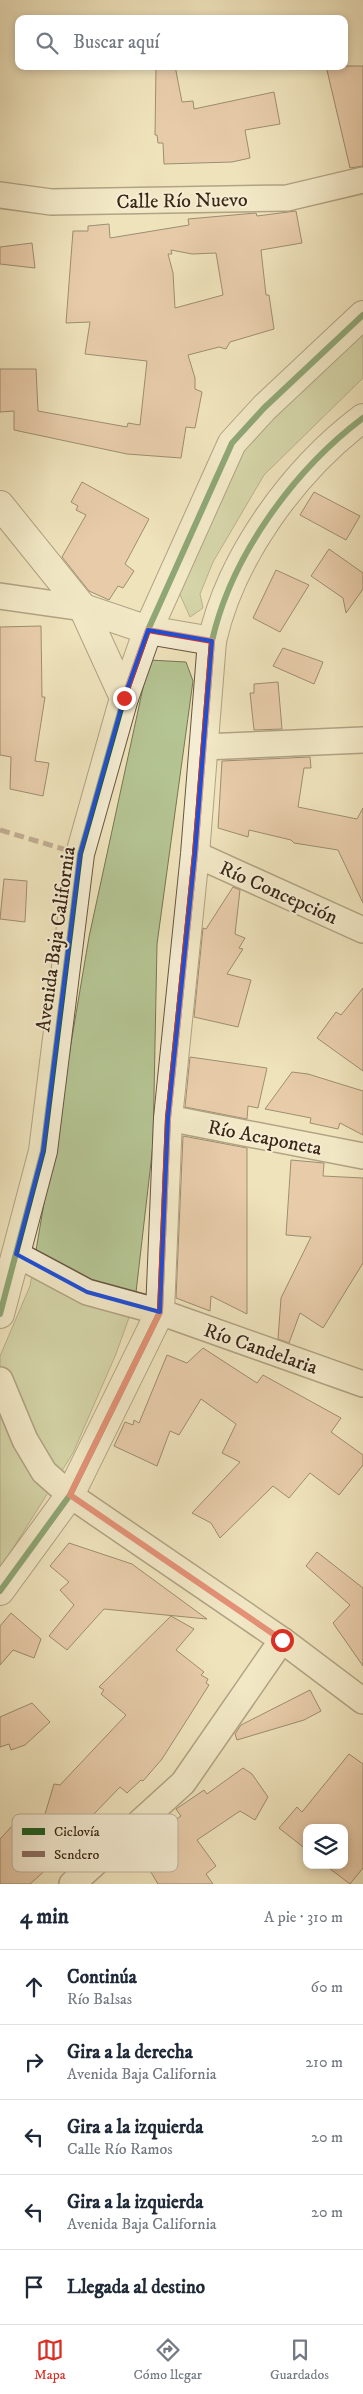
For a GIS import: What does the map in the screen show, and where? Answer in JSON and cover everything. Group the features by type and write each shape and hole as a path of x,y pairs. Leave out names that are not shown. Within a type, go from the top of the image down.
{"street":[{"name":"Calle Río Nuevo","path":"0,195 51,202 287,198 363,180"},
{"name":"Avenida Baja California","path":"0,1314 43,1151 80,854 124,698 148,630 232,443 264,408 363,315"},
{"path":"0,1591 70,1495 160,1312 168,1118 195,854 212,641 218,615 246,553 277,503 346,431 363,418"},
{"path":"0,505 83,608 124,698"},
{"path":"0,596 83,608 148,630 212,641"},
{"path":"204,747 363,740"},
{"name":"Río Concepción","path":"195,854 363,930"},
{"name":"Río Acaponeta","path":"168,1118 363,1156"},
{"name":"Río Candelaria","path":"16,1254 88,1292 160,1312 363,1384"},
{"path":"0,1380 25,1440 44,1472 70,1495 282,1640 363,1701"},
{"path":"149,1814 183,1783 282,1640"},
{"path":"72,1884 85,1872"}],"highlighted area":[{"path":"148,630 212,641 195,854 168,1118 160,1312 87,1292 16,1254 43,1151 80,854 124,698"}],"green space":[{"path":"363,329 363,378 264,475 213,562 200,594 203,608 190,617 176,586 244,439"},
{"path":"149,660 186,662 193,681 157,944 153,1145 135,1301 116,1354 73,1453 0,1569 0,1356 30,1286 89,937"}],"building":[{"path":"348,66 363,66 363,166 350,168 327,70 348,70"},
{"path":"156,70 176,70 182,102 193,101 194,109 274,92 280,124 245,130 250,158 232,162 164,164 163,143 158,143 157,135 155,135"},
{"path":"296,211 302,243 261,250 266,295 269,295 274,329 230,342 226,349 219,347 188,355 195,378 195,389 202,392 195,428 186,427 181,458 127,454 14,430 14,411 0,412 0,369 36,369 38,411 127,427 128,423 140,425 147,361 85,354 90,322 66,323 73,231 88,231 88,226 109,224 110,238 189,225 188,219 256,213 257,216","holes":["171,250 192,254 216,253 223,295 175,308 173,273 168,254 172,254"]},
{"path":"32,243 35,268 0,264 0,247"},
{"path":"82,482 149,519 125,564 134,571 123,588 118,586 109,600 89,591 62,557 86,515 76,510 78,506 71,502"},
{"path":"314,492 360,516 346,540 300,515"},
{"path":"329,549 363,573 363,589 346,613 343,598 311,576"},
{"path":"276,570 309,585 280,632 253,618"},
{"path":"41,626 42,697 45,697 35,761 49,763 43,796 10,789 11,757 0,755 0,627"},
{"path":"283,648 323,662 314,684 273,666"},
{"path":"278,682 282,729 254,730 250,693 254,693 254,684"},
{"path":"310,757 311,768 304,768 298,807 357,819 363,808 363,903 338,850 294,843 291,840 249,830 248,837 218,828 222,761"},
{"path":"4,879 27,881 25,922 0,919"},
{"path":"233,887 240,890 235,934 245,938 239,948 243,949 227,974 251,980 238,1027 194,1017 203,928 206,929"},
{"path":"363,988 363,1071 317,1038 336,1012 341,1015"},
{"path":"190,1057 267,1068 258,1108 248,1106 247,1119 185,1107"},
{"path":"292,1072 308,1074 363,1091 363,1135 340,1123 338,1129 310,1123 311,1118 265,1109"},
{"path":"183,1136 247,1148 247,1314 211,1296 210,1311 176,1298"},
{"path":"291,1160 324,1163 323,1176 363,1178 363,1263 323,1328 300,1313 289,1343 278,1339 281,1298 311,1237 286,1235"},
{"path":"203,1348 257,1383 263,1375 341,1418 331,1432 363,1455 363,1465 339,1495 310,1473 289,1498 273,1486 220,1538 211,1523 192,1513 240,1462 222,1453 236,1424 201,1399 179,1435 170,1431 157,1466 114,1446 125,1422 133,1425 134,1420 139,1423 167,1355 187,1363"},
{"path":"69,1543 132,1564 207,1619 104,1609 67,1650 49,1636 74,1605 60,1590 69,1582 50,1566"},
{"path":"317,1552 363,1588 363,1666 333,1623 350,1605 306,1566"},
{"path":"11,1613 41,1639 34,1658 13,1650 0,1665 0,1626"},
{"path":"171,1616 194,1629 176,1650 204,1672 201,1675 208,1679 206,1683 209,1685 162,1759 143,1781 141,1780 127,1793 120,1787 94,1814 45,1814 54,1784 60,1785 126,1715 101,1694 104,1690 99,1687"},
{"path":"310,1690 321,1711 304,1720 237,1740 235,1734 241,1725"},
{"path":"32,1703 50,1722 25,1745 11,1750 9,1744 0,1747 0,1717"},
{"path":"349,1754 363,1764 363,1868 350,1884 330,1869 348,1869 348,1824 303,1824 303,1847 279,1828 297,1807 302,1812"},
{"path":"243,1768 252,1774 268,1797 255,1820 240,1811 197,1840 216,1866 206,1874 213,1884 158,1884 151,1872 178,1872 178,1818 181,1816 176,1809 204,1790 207,1794"},
{"path":"12,1826 12,1872 43,1872 30,1884 0,1884 0,1839"}],"marked path":[{"path":"0,830 80,854"}],"cycle path":[{"path":"0,1314 43,1151 80,854 124,698 148,630 232,443 264,408 363,315"},
{"path":"0,1591 70,1495 160,1312 168,1118 195,854 212,641 221,609 250,547 269,517 313,463 337,439 363,418"}],"route":[{"path":"124,698 148,630 212,641 195,854 168,1118 160,1312 70,1495 282,1640"}]}
